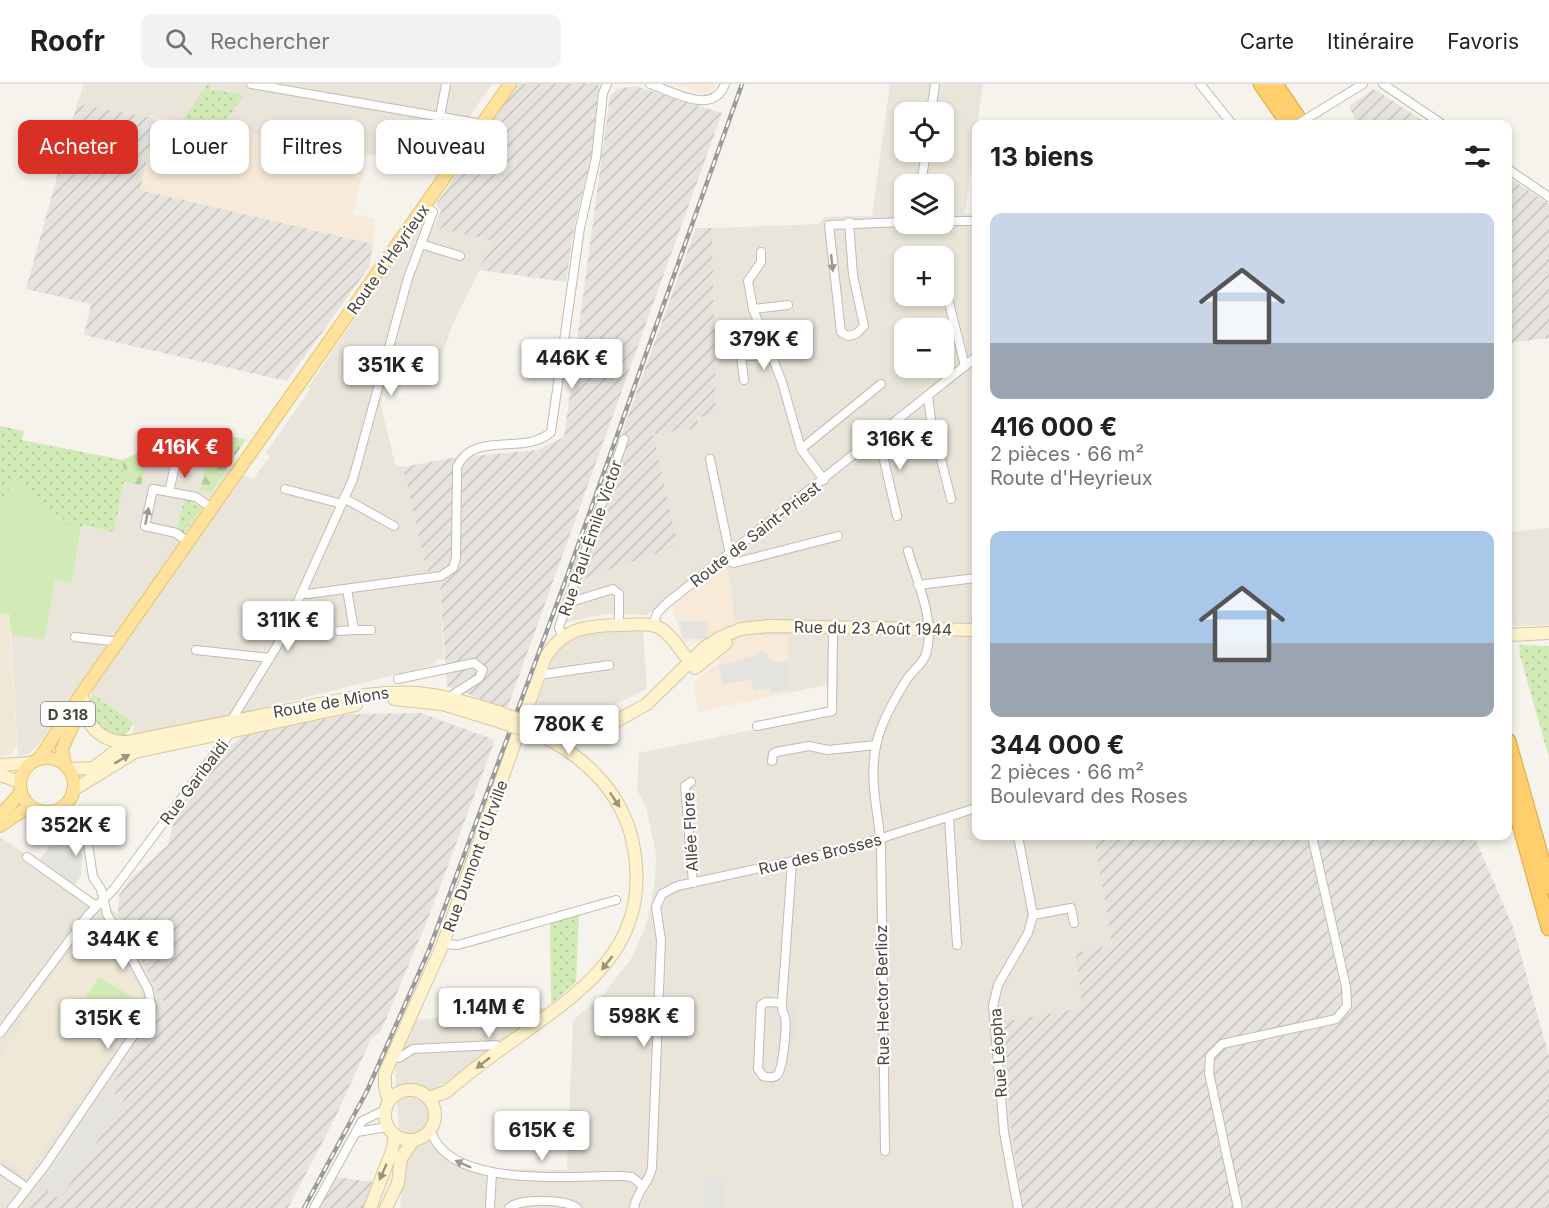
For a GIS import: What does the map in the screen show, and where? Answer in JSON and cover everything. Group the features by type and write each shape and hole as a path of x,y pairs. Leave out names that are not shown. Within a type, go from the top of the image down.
{"highway":[{"path":"1261,84 1286,120"},
{"path":"1275,84 1299,120"},
{"path":"1512,755 1549,886"},
{"path":"1512,795 1549,928"}],"main road":[{"name":"Route d'Heyrieux","path":"485,120 510,84"},
{"name":"Route d'Heyrieux","path":"35,761 447,174"},
{"path":"562,637 581,628 619,625 653,626 663,631 696,661"},
{"name":"Rue du 23 Août 1944","path":"542,733 590,734 604,728 647,704 733,632 769,626 972,630"},
{"path":"1512,635 1549,633"},
{"name":"Rue Dumont d'Urville","path":"387,1106 385,1073 443,944 539,675 552,646 562,637"},
{"name":"Route d'Heyrieux","path":"67,767 62,748 100,670"},
{"name":"Route de Mions","path":"84,701 86,716 91,727 110,740 128,742 232,725 398,690 446,700 542,733"},
{"name":"Route de Mions","path":"73,790 135,752 232,725"},
{"path":"428,1098 446,1092 588,985 610,960 630,920 637,859 620,804 602,781 577,756 542,733"},
{"name":"Route de Mions","path":"67,767 93,768 128,742"},
{"path":"0,765 53,758 67,767 73,790 63,806 46,812 30,806 21,787 0,775"},
{"path":"0,816 21,787 25,769 35,761"},
{"path":"0,826 30,806"},
{"path":"393,1058 393,1080 402,1091"},
{"path":"370,1208 392,1151 387,1106 402,1091 418,1091 428,1098 436,1116 430,1131 422,1138 413,1141 402,1158 398,1183 386,1208"},
{"path":"391,1131 413,1141"}],"street":[{"path":"251,84 284,87 458,120"},
{"path":"440,117 446,84"},
{"path":"302,592 307,594 441,576 453,568 456,548 456,468 460,459 475,448 537,441 552,432 580,228 596,158 603,93 607,84"},
{"path":"650,84 700,101 711,101 721,95 725,84"},
{"path":"932,102 935,84"},
{"path":"1200,84 1229,120"},
{"path":"1304,120 1363,84"},
{"path":"1383,84 1436,120"},
{"path":"1512,172 1549,197"},
{"name":"Rue Garibaldi","path":"0,1033 96,906 149,841 232,725 270,658 302,592 358,464 408,278 433,212 425,206"},
{"path":"954,221 972,221"},
{"path":"849,222 853,275 864,326 856,334 848,336 841,332 829,227 831,223 849,222 894,222"},
{"path":"421,244 460,256"},
{"path":"761,252 761,262 748,281 753,309 782,382 801,449 824,480"},
{"path":"753,309 789,305"},
{"path":"950,306 965,366"},
{"path":"744,380 741,357 771,354"},
{"name":"Route de Saint-Priest","path":"653,626 657,613 667,603 727,558 972,360"},
{"path":"801,449 881,384"},
{"path":"928,396 931,400 931,420 951,499"},
{"path":"875,438 880,447 897,516"},
{"name":"Rue Paul-Émile Victor","path":"562,637 558,627 624,439"},
{"path":"710,459 727,558 734,563 838,536"},
{"path":"169,492 176,461"},
{"path":"189,543 176,533 145,526 153,489 196,497 213,509"},
{"path":"285,489 343,501 393,526"},
{"path":"772,761 773,754 776,752 809,746 828,750 876,745 906,681 925,656 929,629 908,551"},
{"path":"918,585 972,578"},
{"path":"347,589 354,630"},
{"path":"568,600 574,601 613,589 619,594 619,625"},
{"path":"757,726 832,711 833,627"},
{"path":"339,631 371,630"},
{"path":"75,637 120,642"},
{"path":"195,650 270,658"},
{"path":"398,679 474,663 483,670 479,678 446,700"},
{"path":"539,675 609,665"},
{"path":"246,697 247,722"},
{"name":"Rue Hector Berlioz","path":"876,745 873,795 880,839 885,1150"},
{"name":"Allée Flore","path":"691,782 685,786 693,883"},
{"path":"12,1208 44,1167 152,1008 148,989 108,914 90,868 87,838 73,815 63,806"},
{"name":"Rue des Brosses","path":"643,1186 650,1178 652,1168 662,940 656,907 662,894 677,886 792,862 880,839 972,809"},
{"path":"949,817 957,945"},
{"path":"1019,840 1033,915 1071,908 1074,923"},
{"path":"1238,1208 1209,1073 1210,1056 1222,1044 1336,1019 1347,1006 1346,987 1313,840"},
{"path":"27,856 96,906"},
{"path":"782,1003 766,1002 762,1005 758,1069 763,1076 770,1078 777,1075 782,1068 785,1019 782,1003 792,862"},
{"path":"443,944 458,945 616,900"},
{"name":"Rue Léopha","path":"1018,1208 1004,1132 993,1006 998,985 1028,933 1033,915"},
{"path":"393,1058 399,1058 413,1049 496,1045 500,1050"},
{"path":"314,1208 362,1121 387,1106"},
{"path":"356,1132 391,1131"},
{"path":"430,1131 435,1143 445,1154 476,1170 492,1173 632,1177 643,1186 634,1208"},
{"path":"0,1169 22,1184"},
{"path":"490,1208 492,1173"},
{"path":"509,1208 520,1202 569,1203 577,1208"}],"shaded area":[{"path":"84,84 492,84 467,120 376,120 376,155 364,153 364,120 261,120 261,136 249,134 249,120 170,120 77,104"},
{"path":"518,84 599,84 591,158 574,228 566,282 479,270 493,241 434,227 441,211 436,204 456,174 507,174 507,120 493,120"},
{"path":"674,84 716,84 714,90 703,94"},
{"path":"890,84 983,84 978,120 972,120 972,163 965,214 972,215 972,840 1095,840 1112,946 1082,1008 1022,1193 1022,1208 400,1208 402,1185 395,1064 416,1020 547,1007 436,1090 441,1116 437,1140 455,1155 479,1165 502,1169 567,1170 573,1020 604,994 633,956 646,925 655,882 656,853 646,807 637,790 639,753 830,714 830,684 788,693 788,635 762,636 733,618 732,590 723,555 647,615 604,614 565,623 580,580 678,546 653,434 699,428 697,417 716,415 712,228 819,224 825,217 872,216"},
{"path":"635,86 722,113 507,709 447,686 439,570 427,571 403,467 452,458 538,450 564,437 610,96 617,89"},
{"path":"1374,89 1422,120 1355,120 1349,106"},
{"path":"77,104 156,118 150,120 150,145 140,190 373,244 369,267 287,381 84,335 91,304 26,289 58,174 138,174 138,120 73,120"},
{"path":"249,134 261,136 261,174 362,174 353,214 375,219 373,244 140,190 150,145 150,174 249,174"},
{"path":"1512,180 1549,204 1549,338 1512,343"},
{"path":"423,219 432,226 494,241 452,326 442,354 396,345 381,405 395,464 403,467 427,571 439,569 444,659 437,659 434,665 263,708 133,735 134,723 92,694 77,691 35,749 28,754 18,756 11,635 45,638 55,580 72,583 82,525 114,532 124,482 141,484 147,452 208,463 253,479 270,456 265,454 311,388 308,387"},
{"path":"696,228 712,228 716,415 697,417 699,428 653,434 678,546 580,580 570,576"},
{"path":"1549,528 1549,625 1513,626 1512,532"},
{"path":"727,569 732,590 733,618 762,636 788,635 788,693 699,712 693,682 718,663 703,642 683,642 672,606 718,571"},
{"path":"9,613 17,747 14,747 14,752 0,758 0,614"},
{"path":"679,621 708,621 707,639 683,638"},
{"path":"643,631 647,689 598,713 571,716 534,710 554,656 568,641 588,633"},
{"path":"762,650 773,662 788,662 788,690 771,693 769,688 754,691 751,679 723,685 718,666 753,656"},
{"path":"421,713 495,740 427,921 381,1031 371,1039 335,1118 288,1208 25,1208 166,1006 118,914 119,895 131,878 168,845 174,820 228,748 244,735 350,714"},
{"path":"59,832 82,846 81,876 74,885 40,860"},
{"path":"0,837 118,914 167,1005 25,1208 0,1208"},
{"path":"1095,840 1476,840 1513,927 1549,1056 1549,1208 1022,1208 1010,1117 1003,1022 1082,1008 1076,953 1112,945"},
{"path":"94,926 109,930 144,997 143,1008 27,1174 0,1158 0,1057 22,1026 22,1015 88,928"},
{"path":"785,1003 797,1004 795,1040 787,1040 787,1031 774,1029 775,1008 784,1008"},
{"path":"107,1089 124,1100 60,1199 40,1186"},
{"path":"336,1177 372,1182 364,1208 319,1208"},
{"path":"704,1178 725,1180 724,1208 703,1208"}],"green space":[{"path":"208,84 211,84 210,89 244,95 226,120 182,120"},
{"path":"0,426 24,431 22,440 123,460 124,482 114,532 82,525 80,534 15,480 0,503"},
{"path":"166,427 246,439 210,494 203,489 199,495 207,463 148,452 141,485 124,482 123,460 157,444"},
{"path":"15,479 80,534 72,583 55,580 45,639 11,635 9,613 0,614 0,503"},
{"path":"185,498 202,508 183,533 177,529"},
{"path":"1519,645 1549,646 1549,757 1520,656"},
{"path":"92,694 134,723 125,736 109,734 97,724 91,710"},
{"path":"579,914 576,982 551,1004 550,922"},
{"path":"99,977 137,1000 111,1043 73,1019"}],"railway":[{"path":"304,1208 367,1091 429,950 566,579 742,84"}]}
